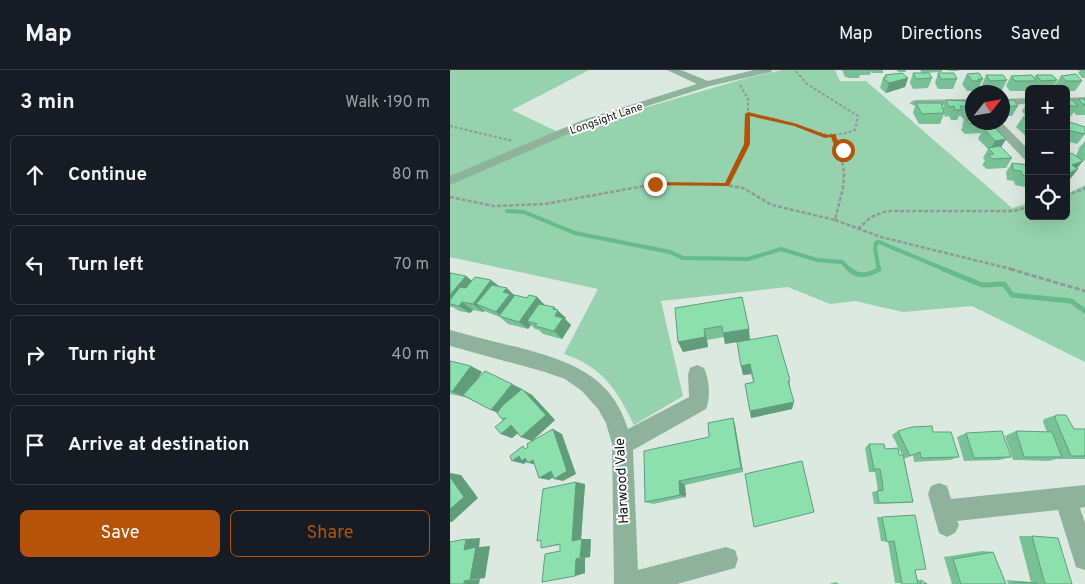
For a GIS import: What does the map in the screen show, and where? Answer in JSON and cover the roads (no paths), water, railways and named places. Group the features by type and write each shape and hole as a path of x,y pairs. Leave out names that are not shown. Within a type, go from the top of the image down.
{"street":[{"path":"672,70 707,84"},
{"name":"Longsight Lane","path":"450,181 587,122 707,84 732,74 767,70"},
{"path":"1070,101 1085,100"},
{"path":"1010,102 1025,101"},
{"path":"916,103 965,102"},
{"path":"1001,130 1024,157"},
{"name":"Harwood Vale","path":"450,338 545,363 572,373 589,385 605,402 615,420 622,444 628,584"},
{"path":"622,444 698,402 697,374"},
{"path":"943,510 1075,497 1085,558"},
{"path":"628,584 726,559"}],"waterway":[{"path":"507,211 524,212 575,233 670,252 683,258 748,259 781,249 817,260 842,262 849,269"},
{"path":"879,269 875,249 876,243 879,242 946,270"},
{"path":"849,269 860,275 872,273 879,269"},
{"path":"943,269 982,285 1004,284 1012,295 1071,301 1085,311"}]}
